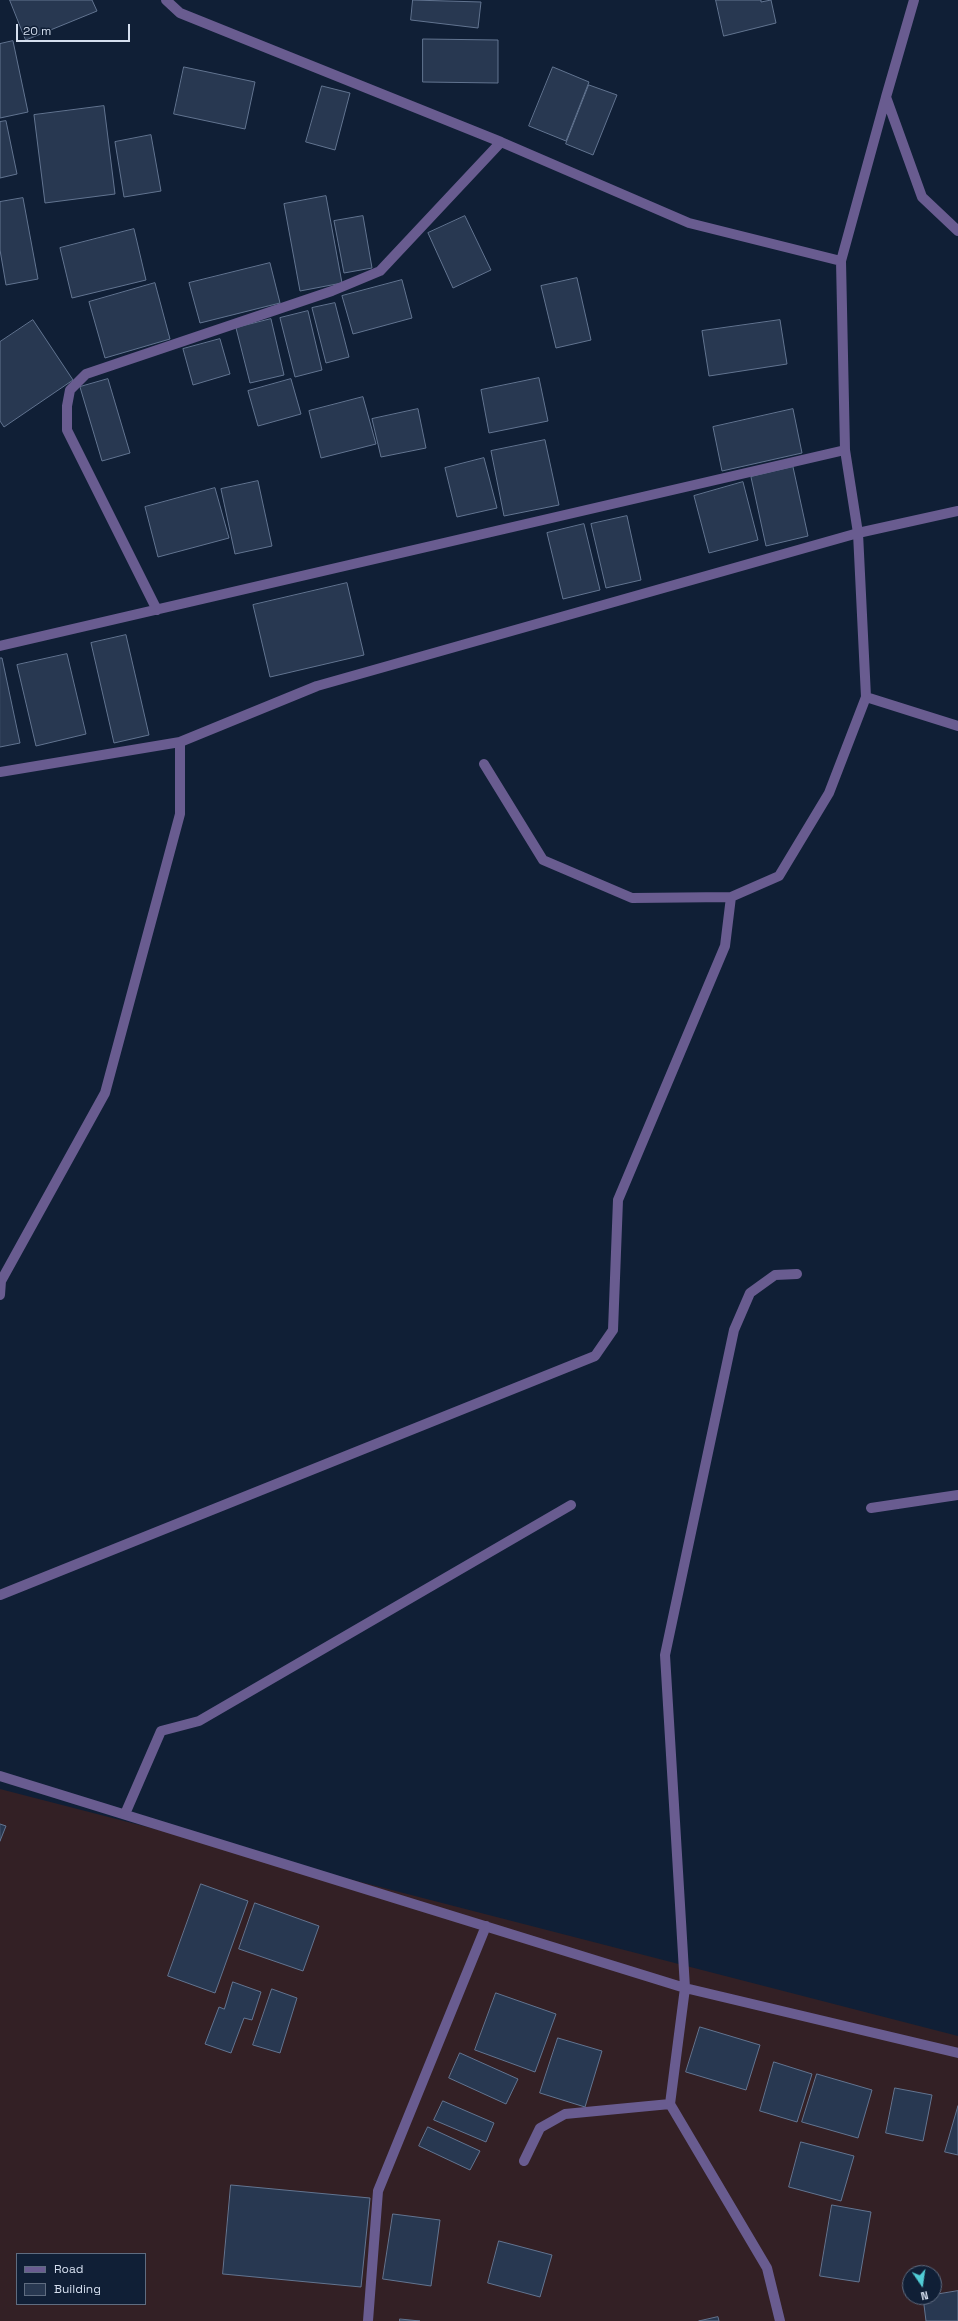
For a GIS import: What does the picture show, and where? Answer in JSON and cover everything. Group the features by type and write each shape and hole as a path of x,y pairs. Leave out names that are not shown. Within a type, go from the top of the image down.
{"street":[{"path":"166,0 180,13 501,142 689,223 841,261"},
{"path":"484,764 543,860 632,898 732,898 779,876 829,793 866,697 858,533 846,450 841,261 914,0"},
{"path":"886,97 922,197 958,232"},
{"path":"157,610 67,430 67,406 70,390 86,374 332,291 380,272 501,142"},
{"path":"0,646 846,450"},
{"path":"0,772 180,742 317,686 858,533 958,511"},
{"path":"866,697 958,726"},
{"path":"0,1295 1,1282 105,1093 180,814 180,742"},
{"path":"0,1595 596,1356 613,1330 618,1200 725,946 732,898"},
{"path":"780,2321 767,2268 670,2104 685,1988 665,1655 734,1330 750,1293 775,1275 798,1274"},
{"path":"871,1508 958,1495"},
{"path":"125,1814 161,1731 200,1721 571,1505"},
{"path":"0,1776 685,1988 958,2053"},
{"path":"368,2321 378,2191 486,1926"},
{"path":"524,2161 540,2128 566,2114 670,2104"}],"shaded area":[{"path":"0,1789 958,2036 958,2321 0,2321"}],"building":[{"path":"10,0 92,0 97,11 26,40"},
{"path":"413,0 481,2 478,28 411,20"},
{"path":"716,0 761,0 761,2 771,0 776,23 724,36"},
{"path":"423,39 498,40 498,83 423,82"},
{"path":"13,41 28,112 0,118 0,44"},
{"path":"184,67 255,82 245,129 174,114"},
{"path":"553,67 589,82 566,141 529,126"},
{"path":"589,85 617,95 593,155 566,144"},
{"path":"322,86 350,93 335,150 306,142"},
{"path":"104,106 115,194 45,203 34,115"},
{"path":"6,121 17,174 0,178 0,122"},
{"path":"151,135 161,191 124,197 115,142"},
{"path":"326,196 342,283 300,291 284,204"},
{"path":"23,198 38,279 6,285 0,250 0,202"},
{"path":"363,216 372,268 344,273 334,221"},
{"path":"465,216 491,270 453,288 428,233"},
{"path":"134,229 146,280 72,298 60,248"},
{"path":"270,263 280,303 200,323 189,283"},
{"path":"577,278 591,340 556,348 541,286"},
{"path":"402,280 412,318 353,334 342,296"},
{"path":"155,283 170,339 105,358 89,302"},
{"path":"335,303 349,357 326,363 312,308"},
{"path":"308,311 322,370 295,377 280,318"},
{"path":"271,319 284,375 250,383 236,328"},
{"path":"33,320 73,380 4,427 0,421 0,342"},
{"path":"780,320 787,364 709,376 702,331"},
{"path":"220,339 230,374 193,385 183,349"},
{"path":"539,378 548,421 489,433 481,390"},
{"path":"108,379 130,453 102,461 80,387"},
{"path":"291,379 301,414 258,426 248,391"},
{"path":"363,397 376,444 321,458 309,411"},
{"path":"418,409 426,448 381,457 372,419"},
{"path":"793,409 802,453 722,471 713,427"},
{"path":"545,440 559,505 504,516 491,451"},
{"path":"484,458 497,508 457,517 445,468"},
{"path":"793,467 808,536 766,546 751,477"},
{"path":"258,481 272,546 235,554 221,489"},
{"path":"743,482 758,540 709,553 694,496"},
{"path":"215,488 229,538 158,557 145,507"},
{"path":"627,516 641,580 606,588 591,524"},
{"path":"584,524 600,590 563,599 547,533"},
{"path":"347,583 364,655 270,677 253,605"},
{"path":"126,635 149,735 114,743 91,643"},
{"path":"67,654 86,734 36,746 17,665"},
{"path":"0,658 2,658 20,743 0,747"},
{"path":"0,1824 6,1826 0,1841"},
{"path":"201,1884 248,1901 215,1993 168,1976"},
{"path":"255,1903 319,1926 303,1971 239,1949"},
{"path":"233,1982 261,1992 252,2020 244,2018 231,2053 205,2044 219,2007 224,2009"},
{"path":"272,1989 297,1998 280,2053 253,2045"},
{"path":"496,1993 556,2014 535,2072 475,2050"},
{"path":"700,2027 760,2045 746,2090 686,2072"},
{"path":"558,2038 602,2051 585,2107 540,2093"},
{"path":"460,2053 518,2079 506,2104 449,2078"},
{"path":"774,2062 812,2074 797,2122 760,2111"},
{"path":"817,2074 872,2090 858,2138 802,2122"},
{"path":"895,2088 932,2095 923,2141 886,2133"},
{"path":"443,2101 494,2123 486,2142 434,2120"},
{"path":"958,2106 958,2155 945,2152"},
{"path":"428,2127 480,2151 470,2170 419,2146"},
{"path":"801,2142 854,2156 841,2201 789,2187"},
{"path":"231,2185 370,2198 361,2287 223,2274"},
{"path":"832,2205 871,2212 859,2282 820,2276"},
{"path":"393,2214 440,2220 431,2286 383,2279"},
{"path":"499,2241 552,2255 540,2297 488,2283"},
{"path":"958,2291 958,2321 926,2321 924,2305 942,2305 942,2294"},
{"path":"718,2317 719,2321 699,2321"},
{"path":"400,2319 420,2321 400,2321"}]}
